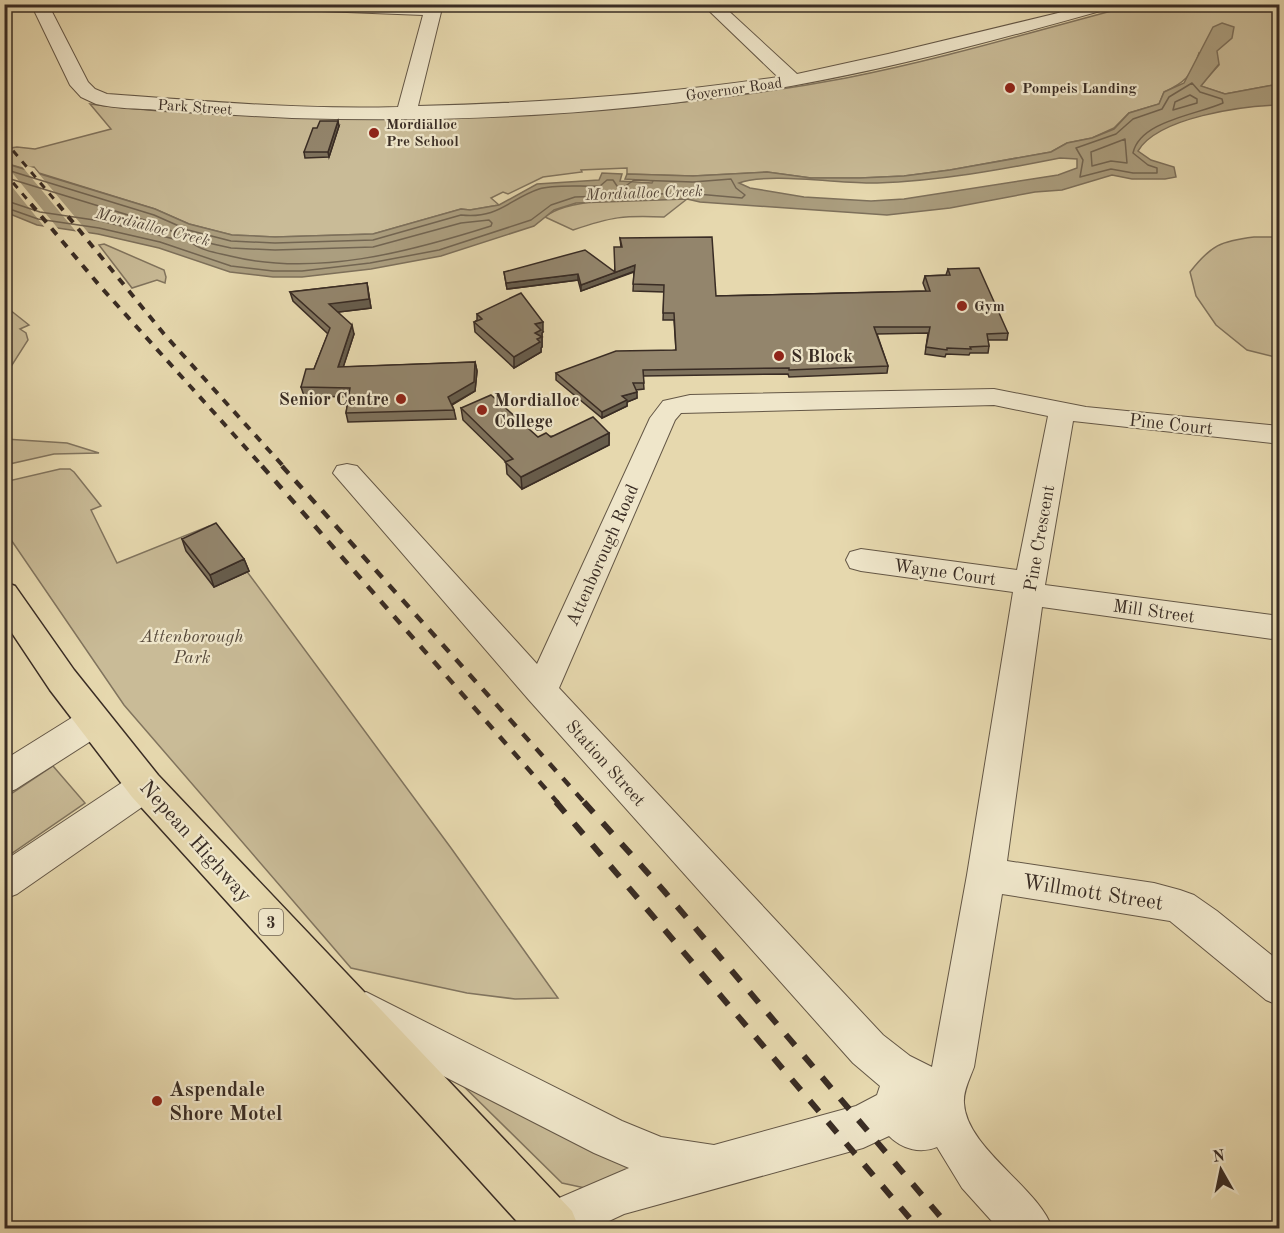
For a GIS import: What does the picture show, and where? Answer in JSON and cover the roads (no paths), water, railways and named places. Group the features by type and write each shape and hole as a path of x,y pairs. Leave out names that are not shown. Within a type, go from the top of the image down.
{"highway":[{"name":"Nepean Highway","path":"4,594 93,722 145,786 555,1228"}],"street":[{"name":"Park Street","path":"39,4 80,84 88,93 103,100 262,111 406,110"},
{"name":"Park Street","path":"50,4 91,81 106,93 127,97 241,104 406,110"},
{"path":"271,4 351,9 435,7 406,110"},
{"path":"710,4 790,77"},
{"name":"Governor Road","path":"406,110 601,104 709,93 894,58 1049,11 1086,4"},
{"name":"Governor Road","path":"1049,11 1105,4"},
{"name":"Attenborough Road","path":"541,691 663,418 672,407 690,403 994,397 1062,410"},
{"name":"Pine Court","path":"1062,410 1086,415 1280,435"},
{"name":"Pine Crescent","path":"917,1104 986,875 1029,588 1062,410"},
{"name":"Station Street","path":"347,473 541,691 868,1049 887,1080 917,1104"},
{"name":"Wayne Court","path":"861,560 1029,588"},
{"name":"Mill Street","path":"1029,588 1280,628"},
{"path":"4,779 93,722"},
{"path":"4,882 145,786"},
{"name":"Willmott Street","path":"986,875 1154,900 1179,907 1203,923 1280,987"},
{"path":"341,997 419,1042 609,1138 661,1159 711,1166"},
{"path":"555,1228 568,1217 620,1193 917,1104 957,1153 974,1167 1029,1228"}],"water":[{"name":"Mordialloc Creek","path":"1222,23 1234,27 1232,38 1217,51 1219,64 1201,86 1225,94 1279,84 1279,105 1224,111 1202,116 1163,130 1148,139 1138,151 1151,160 1174,167 1176,177 1165,179 1132,179 1112,175 1062,190 1035,192 950,208 887,215 700,202 687,199 576,203 554,210 534,226 441,256 371,269 302,277 273,277 230,272 159,248 98,234 37,225 5,212 4,163 155,209 189,224 232,235 275,237 373,234 461,209 470,210 499,205 537,184 599,180 602,173 622,174 620,181 652,183 653,181 625,179 627,174 693,176 767,172 811,178 860,178 904,176 950,170 1051,152 1067,143 1092,138 1114,129 1129,113 1159,104 1164,92 1184,83 1213,27","holes":["1060,158 1077,159 1077,168 1058,175 904,199 871,201 804,197 750,188 739,183 767,178 862,183 900,182 969,174"]}],"railway":[{"path":"4,140 59,205"},
{"path":"4,172 32,205"},
{"path":"31,204 99,285 263,467"},
{"path":"58,204 164,334 284,467"},
{"path":"262,466 558,803"},
{"path":"282,466 585,803"},
{"path":"556,802 918,1228"},
{"path":"584,802 664,891 950,1228"}],"place":[{"name":"Pompeis Landing","path":"1010,88"},
{"name":"Mordialloc Pre School","path":"374,133"},
{"name":"Gym","path":"962,306"},
{"name":"S Block","path":"779,356"},
{"name":"Senior Centre","path":"401,399"},
{"name":"Mordialloc College","path":"482,410"},
{"name":"Aspendale Shore Motel","path":"157,1101"}],"park label":[{"name":"Attenborough Park","path":"192,646"}]}
